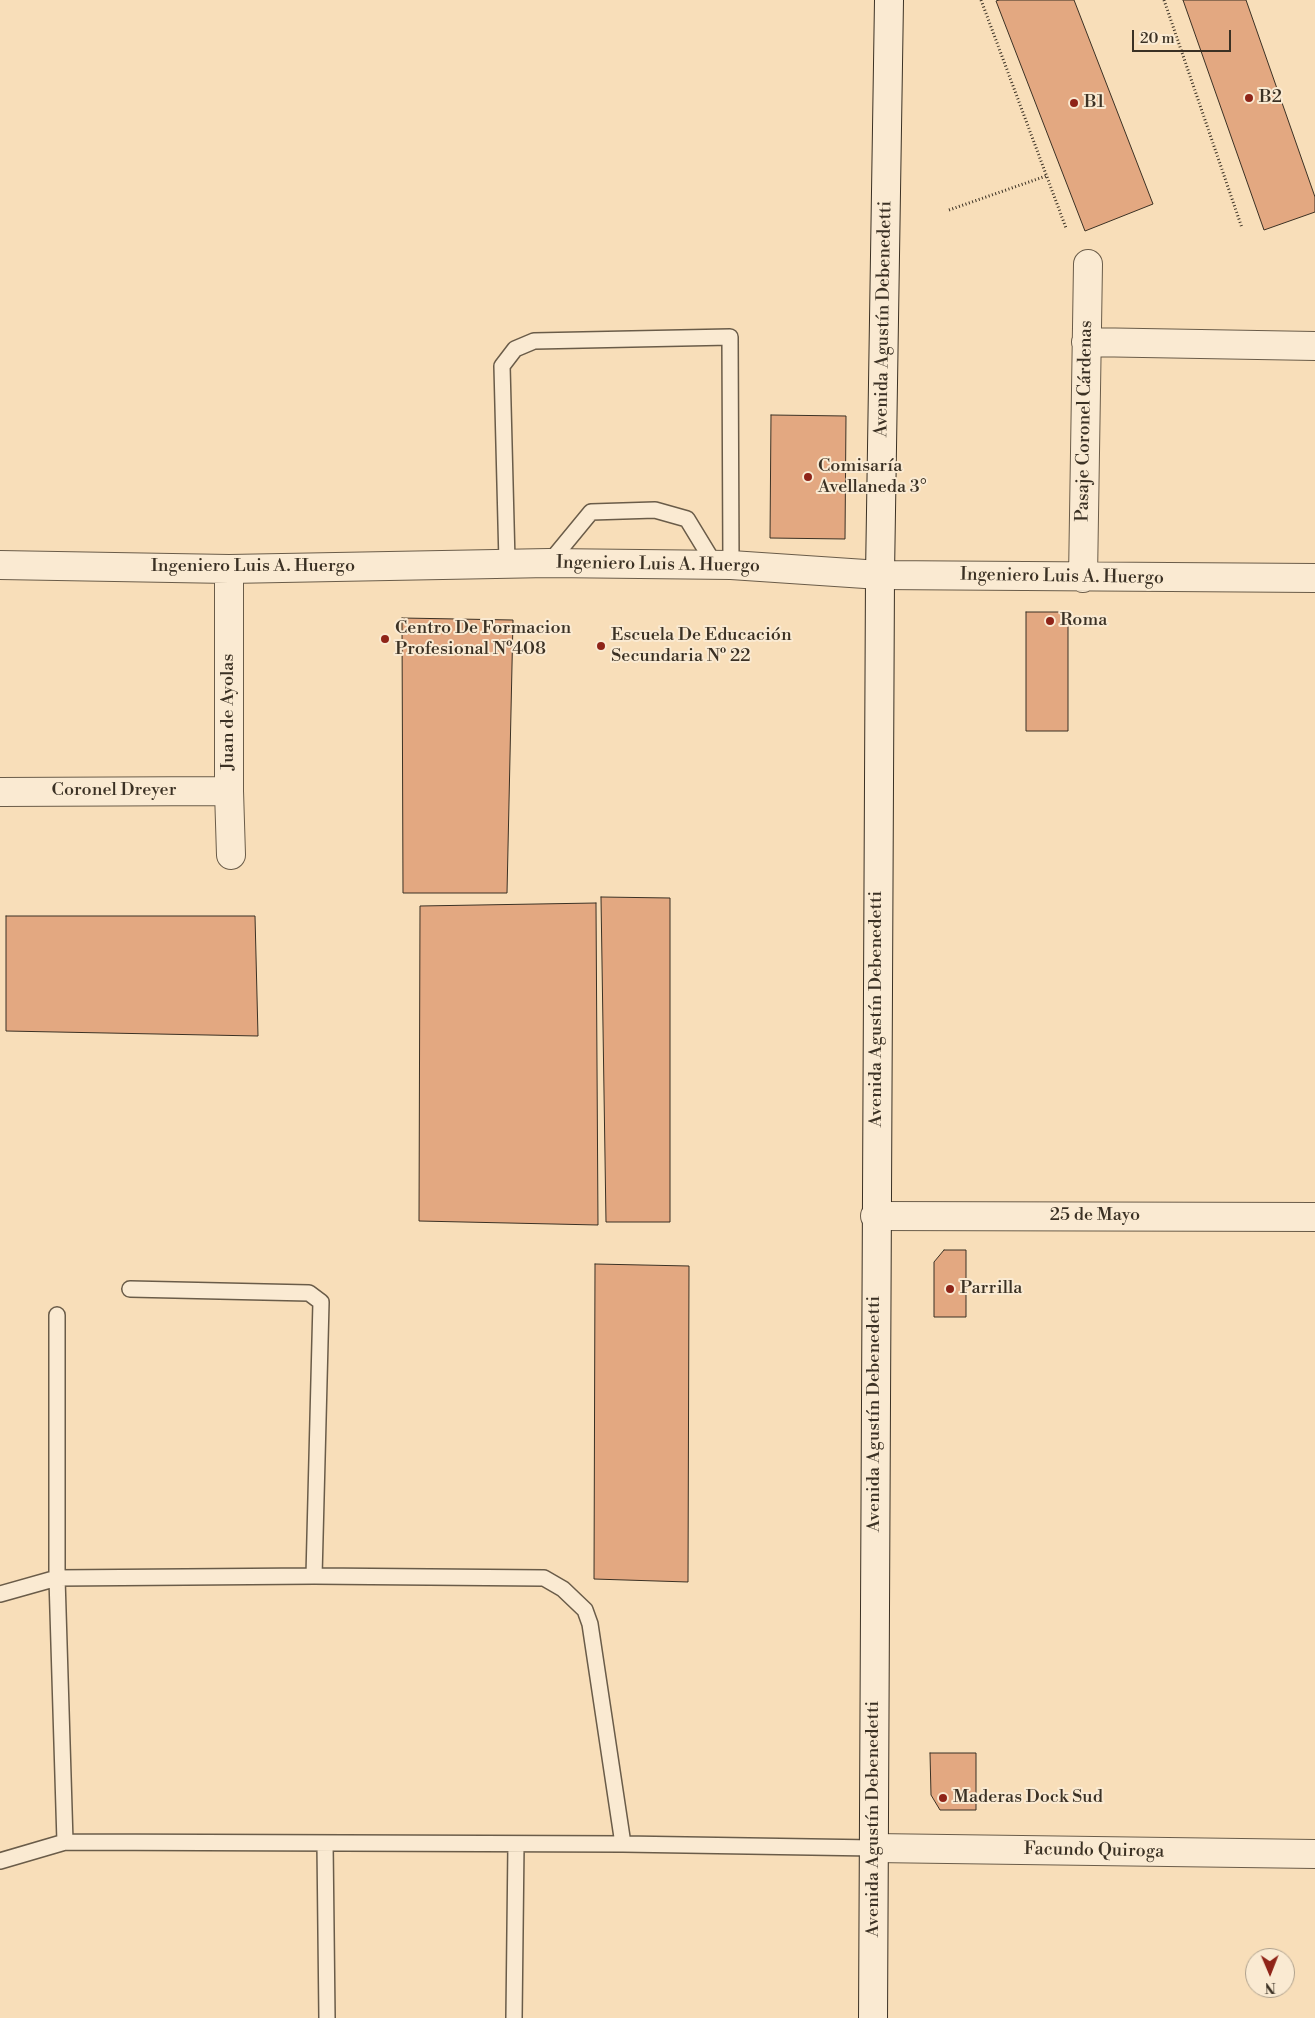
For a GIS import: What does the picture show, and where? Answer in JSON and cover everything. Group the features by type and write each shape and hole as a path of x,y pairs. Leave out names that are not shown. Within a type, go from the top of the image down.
{"street":[{"name":"Avenida Agustín Debenedetti","path":"873,2018 880,575 889,0"},
{"name":"Pasaje Coronel Cárdenas","path":"1083,578 1088,264"},
{"path":"1086,342 1315,346"},
{"name":"Ingeniero Luis A. Huergo","path":"0,565 229,570 507,562 723,565 880,575 1083,578 1315,578"},
{"name":"Juan de Ayolas","path":"229,570 228,791 231,855"},
{"name":"Coronel Dreyer","path":"0,792 228,791"},
{"name":"25 de Mayo","path":"876,1216 1315,1217"},
{"name":"Facundo Quiroga","path":"874,1848 1315,1854"}],"lane":[{"path":"507,562 502,366 515,349 534,341 730,337 723,565"},
{"path":"550,563 591,512 655,510 687,519 723,565"},
{"path":"130,1289 309,1293 321,1302 314,1576"},
{"path":"57,1315 57,1578 65,1842"},
{"path":"0,1594 57,1578 314,1576 544,1578 563,1589 585,1610 590,1624 623,1844"},
{"path":"0,1861 65,1842 623,1844 874,1848"},
{"path":"325,1843 327,2018"},
{"path":"514,2018 516,1844"}],"path":[{"path":"980,0 1066,228"},
{"path":"1164,0 1242,228"},
{"path":"949,210 1046,176"}],"building":[{"name":"B1","path":"1074,0 1153,204 1085,231 996,1"},
{"name":"B2","path":"1183,0 1246,0 1315,197 1315,212 1264,230"},
{"name":"Comisaría Avellaneda 3°","path":"771,415 846,416 845,539 770,538"},
{"path":"1026,612 1068,612 1068,731 1026,731"},
{"path":"402,618 513,620 507,893 403,893"},
{"path":"601,897 670,898 670,1222 606,1222"},
{"path":"596,903 598,1225 419,1221 420,906"},
{"path":"6,916 255,916 258,1036 6,1031"},
{"name":"Parrilla","path":"944,1250 966,1250 966,1317 934,1317 934,1262"},
{"path":"595,1264 689,1266 688,1582 594,1579"},
{"path":"930,1753 976,1753 976,1810 940,1810 931,1795"}],"place":[{"name":"B2","path":"1249,98"},
{"name":"B1","path":"1074,103"},
{"name":"Comisaría Avellaneda 3°","path":"808,477"},
{"name":"Roma","path":"1050,621"},
{"name":"Centro De Formacion Profesional Nº408","path":"385,639"},
{"name":"Escuela De Educación Secundaria Nº 22","path":"601,646"},
{"name":"Parrilla","path":"950,1289"},
{"name":"Maderas Dock Sud","path":"943,1798"}]}
